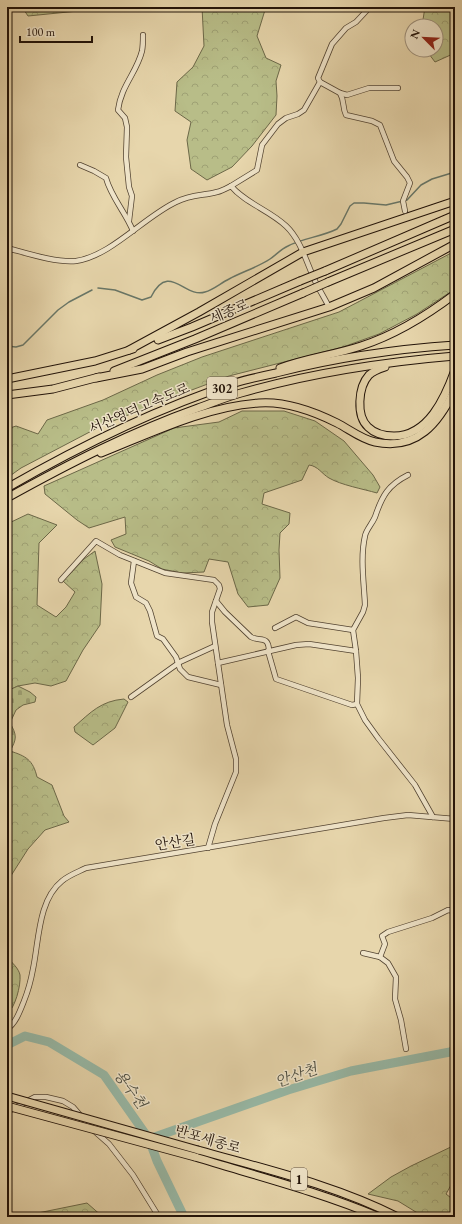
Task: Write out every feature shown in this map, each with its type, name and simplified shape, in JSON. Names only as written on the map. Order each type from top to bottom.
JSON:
[{"type":"highway","points":[[129,350],[199,312],[301,249],[455,201]]},
{"type":"highway","name":"세종로","points":[[7,379],[95,361],[192,327],[455,215]]},
{"type":"highway","name":"세종로","points":[[7,396],[53,389],[96,378],[195,340],[455,229]]},
{"type":"highway","points":[[96,378],[142,369],[187,352],[329,307],[374,288],[455,244]]},
{"type":"highway","points":[[236,383],[300,361],[360,346],[397,332],[425,316],[455,294]]},
{"type":"highway","name":"서산영덕고속도로","points":[[7,488],[44,466],[119,428],[175,405],[236,383],[304,366],[363,355],[414,348],[455,345]]},
{"type":"highway","name":"서산영덕고속도로","points":[[7,498],[50,474],[125,437],[181,414],[240,393],[309,377],[367,366],[455,356]]},
{"type":"highway","points":[[418,359],[377,369],[368,375],[359,400],[362,415],[368,426],[378,434],[403,436],[420,427],[439,406],[447,391],[455,370]]},
{"type":"highway","points":[[50,474],[184,420],[236,405],[254,403],[286,404],[314,412],[374,442],[395,444],[416,438],[435,423],[449,401],[455,388]]},
{"type":"highway","name":"반포세종로","points":[[7,1096],[333,1190],[383,1209],[398,1217]]},
{"type":"highway","name":"반포세종로","points":[[7,1106],[288,1185],[351,1205],[379,1217]]},
{"type":"street","points":[[7,248],[42,257],[66,261],[76,261],[91,257],[105,250],[174,203],[191,196],[218,192],[257,170],[262,145],[278,124],[286,118],[298,114],[304,110],[320,82],[318,78],[332,44],[346,28],[356,22],[370,7]]},
{"type":"street","points":[[129,221],[132,196],[129,187],[126,157],[127,127],[124,118],[118,110],[120,96],[139,59],[142,50],[143,35]]},
{"type":"street","points":[[320,82],[340,93],[347,95],[369,88],[398,88]]},
{"type":"street","points":[[340,93],[344,100],[344,110],[346,115],[372,121],[380,126],[394,161],[410,183],[404,199],[405,211]]},
{"type":"street","points":[[80,165],[106,178],[133,231]]},
{"type":"street","points":[[231,186],[236,192],[276,217],[287,227],[301,249],[316,283],[329,307]]},
{"type":"street","points":[[408,474],[388,488],[382,498],[374,520],[365,535],[363,555],[365,605],[363,612],[353,630],[358,678],[357,704],[365,720],[415,785],[433,817]]},
{"type":"street","points":[[61,580],[96,541],[120,555],[165,573],[214,580],[218,585],[220,589],[212,612],[212,622],[227,725],[236,759],[236,772],[215,824],[208,848]]},
{"type":"street","points":[[134,560],[131,583],[136,597],[146,603],[150,611],[157,636],[163,639],[176,657],[180,669],[188,677],[221,685]]},
{"type":"street","points":[[216,601],[225,612],[251,637],[265,640],[267,642],[276,679],[352,704],[357,704]]},
{"type":"street","points":[[275,628],[296,617],[308,623],[353,630]]},
{"type":"street","points":[[218,663],[268,650],[296,645],[309,644],[356,651]]},
{"type":"street","points":[[131,697],[178,664],[215,646]]},
{"type":"street","name":"안산길","points":[[7,1030],[13,1025],[27,992],[33,970],[43,911],[54,889],[62,880],[74,873],[86,868],[384,818],[408,815],[455,819]]},
{"type":"street","points":[[380,957],[385,944],[382,936],[388,932],[432,918],[448,910],[455,911]]},
{"type":"street","points":[[363,953],[380,957],[388,963],[396,977],[395,999],[401,1020],[406,1049]]},
{"type":"street","points":[[7,1112],[35,1096],[63,1101],[73,1107],[92,1129],[109,1144],[133,1175],[159,1217]]},
{"type":"green space","points":[[22,7],[89,7],[78,11],[28,16]]},
{"type":"green space","points":[[202,7],[268,7],[265,10],[257,36],[266,58],[281,65],[276,81],[276,115],[252,146],[232,167],[207,180],[191,169],[187,140],[191,122],[175,111],[177,82],[193,67],[204,46]]},
{"type":"green space","points":[[425,7],[455,7],[455,53],[444,58],[444,18],[423,18]]},
{"type":"green space","points":[[432,58],[444,58],[435,62]]},
{"type":"green space","points":[[455,251],[455,289],[417,314],[379,334],[343,347],[229,376],[181,394],[103,425],[21,468],[7,478],[7,429],[16,426],[38,434],[47,420],[103,400],[157,375],[202,357],[339,312]]},
{"type":"green space","points":[[242,411],[284,411],[315,421],[344,441],[373,475],[380,487],[377,493],[346,485],[329,478],[317,468],[309,465],[302,480],[264,493],[262,504],[290,513],[289,524],[280,533],[280,578],[268,605],[248,607],[238,594],[228,562],[209,559],[204,572],[182,573],[162,569],[149,561],[115,547],[111,540],[126,534],[125,517],[89,528],[45,494],[44,486],[174,428],[219,422]]},
{"type":"green space","points":[[28,514],[57,525],[39,543],[37,605],[56,617],[66,607],[75,592],[63,581],[84,559],[95,551],[102,584],[100,625],[83,650],[66,681],[51,686],[35,683],[18,686],[7,691],[7,524]]},
{"type":"green space","points":[[18,686],[36,697],[35,702],[23,705],[16,710],[10,723],[15,734],[15,740],[10,751],[7,752],[7,691]]},
{"type":"green space","points":[[124,699],[128,702],[115,728],[93,745],[75,732],[74,727],[97,708],[109,702]]},
{"type":"green space","points":[[10,751],[25,757],[33,766],[37,777],[52,785],[64,816],[69,822],[45,830],[28,849],[7,882],[7,752]]},
{"type":"green space","points":[[7,958],[18,970],[20,980],[15,1002],[7,1014]]},
{"type":"green space","points":[[455,1145],[455,1178],[446,1194],[455,1201],[455,1217],[424,1217],[398,1201],[368,1194],[391,1177]]},
{"type":"green space","points":[[87,1203],[103,1217],[18,1217]]},
{"type":"waterway","points":[[98,288],[115,290],[142,300],[151,297],[158,287],[164,282],[171,281],[191,291],[198,293],[205,292],[265,262],[288,246],[337,229],[350,206],[354,203],[386,205],[407,200],[421,185],[432,179],[455,172]]},
{"type":"waterway","points":[[7,346],[16,347],[23,345],[58,310],[69,302],[92,290]]},
{"type":"waterway","name":"용수천","points":[[7,1045],[25,1036],[49,1042],[104,1075],[149,1139],[157,1161],[184,1217]]},
{"type":"waterway","name":"안산천","points":[[149,1139],[288,1090],[351,1071],[450,1052],[455,1049]]}]
